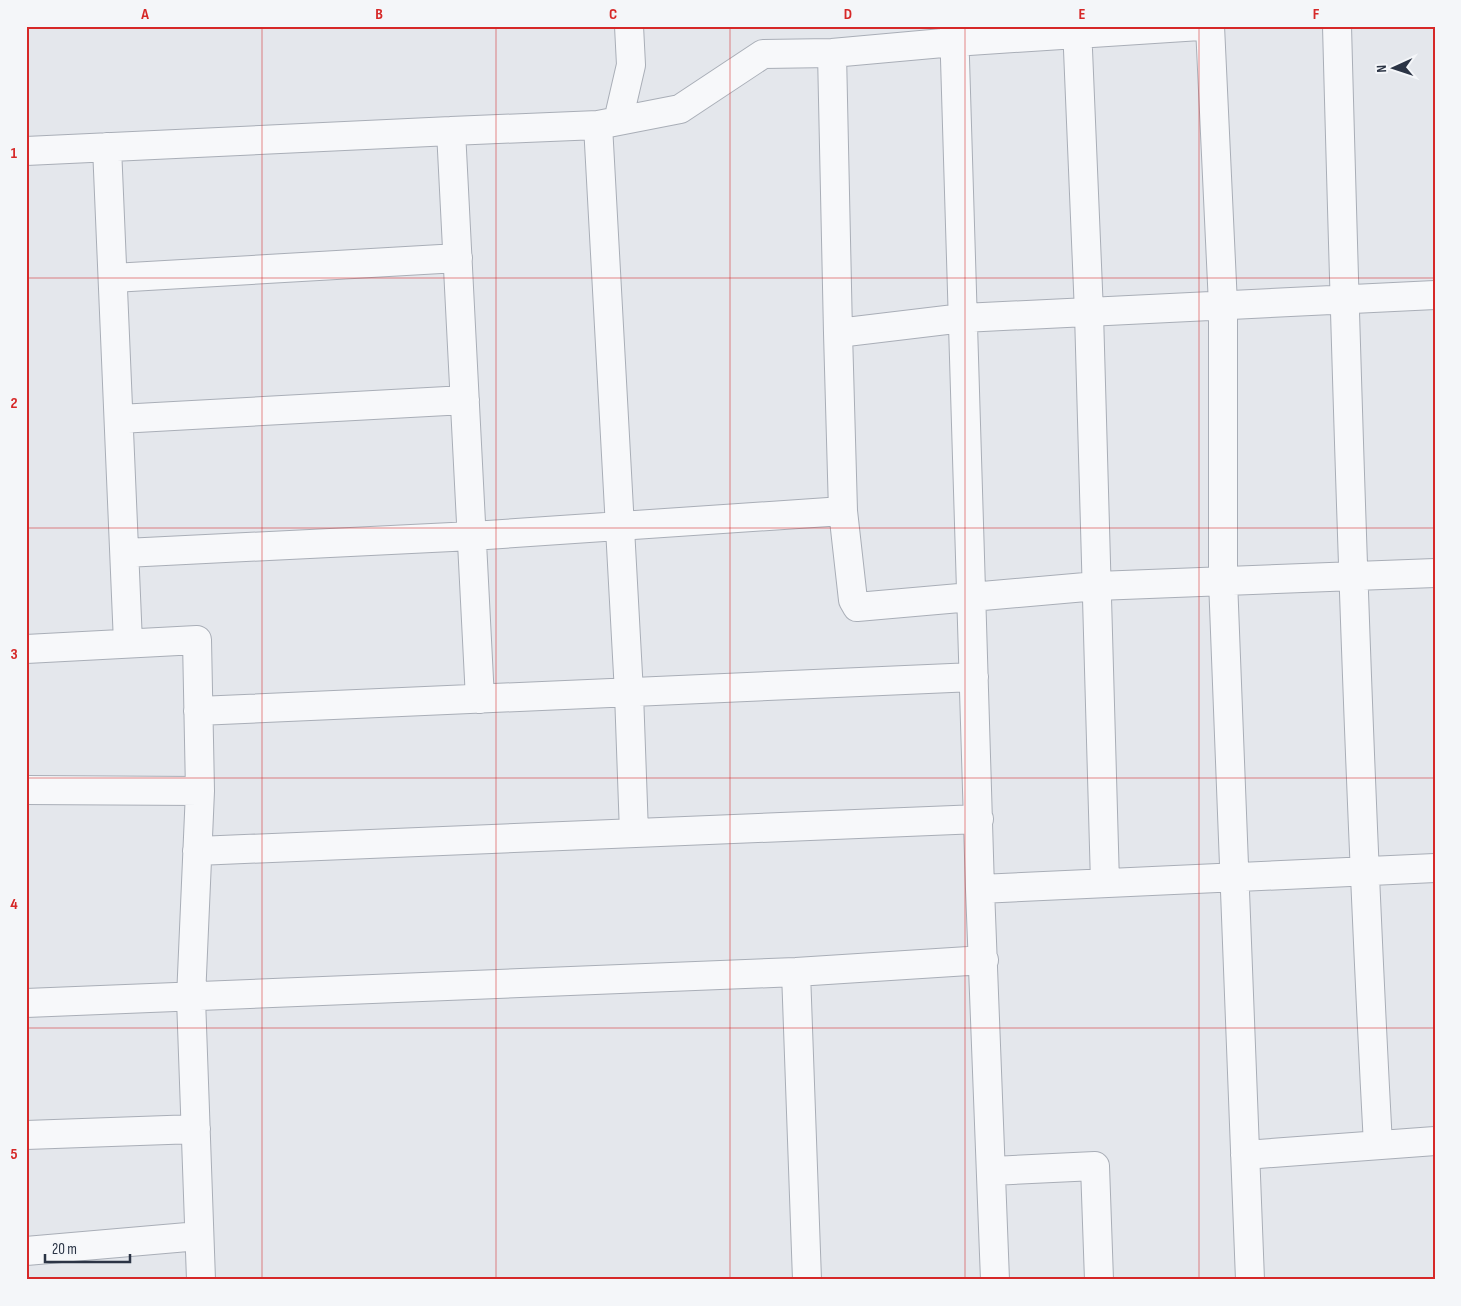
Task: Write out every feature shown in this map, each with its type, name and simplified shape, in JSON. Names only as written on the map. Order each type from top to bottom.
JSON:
[{"type":"street","points":[[629,26],[631,64],[608,123],[619,525],[634,833]]},
{"type":"street","points":[[26,151],[608,123],[680,109],[763,54],[832,53],[954,34],[1200,26]]},
{"type":"street","points":[[1210,26],[1222,305],[1223,580],[1250,1280]]},
{"type":"street","points":[[1337,26],[1352,575],[1363,870],[1378,1145]]},
{"type":"street","points":[[1077,31],[1089,313],[1105,883]]},
{"type":"street","points":[[954,34],[980,888],[995,1280]]},
{"type":"street","points":[[832,53],[842,511],[853,600],[857,607],[1097,586],[1435,573]]},
{"type":"street","points":[[451,130],[480,699]]},
{"type":"street","points":[[107,146],[128,643]]},
{"type":"street","points":[[113,278],[458,258]]},
{"type":"street","points":[[838,332],[963,318],[1435,295]]},
{"type":"street","points":[[119,418],[465,400]]},
{"type":"street","points":[[125,553],[472,536],[842,511]]},
{"type":"street","points":[[26,649],[197,640],[200,791],[191,998],[198,1236],[202,1280]]},
{"type":"street","points":[[198,711],[974,677]]},
{"type":"street","points":[[26,790],[200,791]]},
{"type":"street","points":[[197,851],[978,819]]},
{"type":"street","points":[[980,888],[1435,868]]},
{"type":"street","points":[[26,1003],[191,998],[796,972],[984,960]]},
{"type":"street","points":[[796,972],[807,1280]]},
{"type":"street","points":[[26,1135],[196,1129]]},
{"type":"street","points":[[1245,1155],[1435,1141]]},
{"type":"street","points":[[992,1171],[1095,1166],[1099,1280]]},
{"type":"street","points":[[26,1251],[198,1236]]}]
